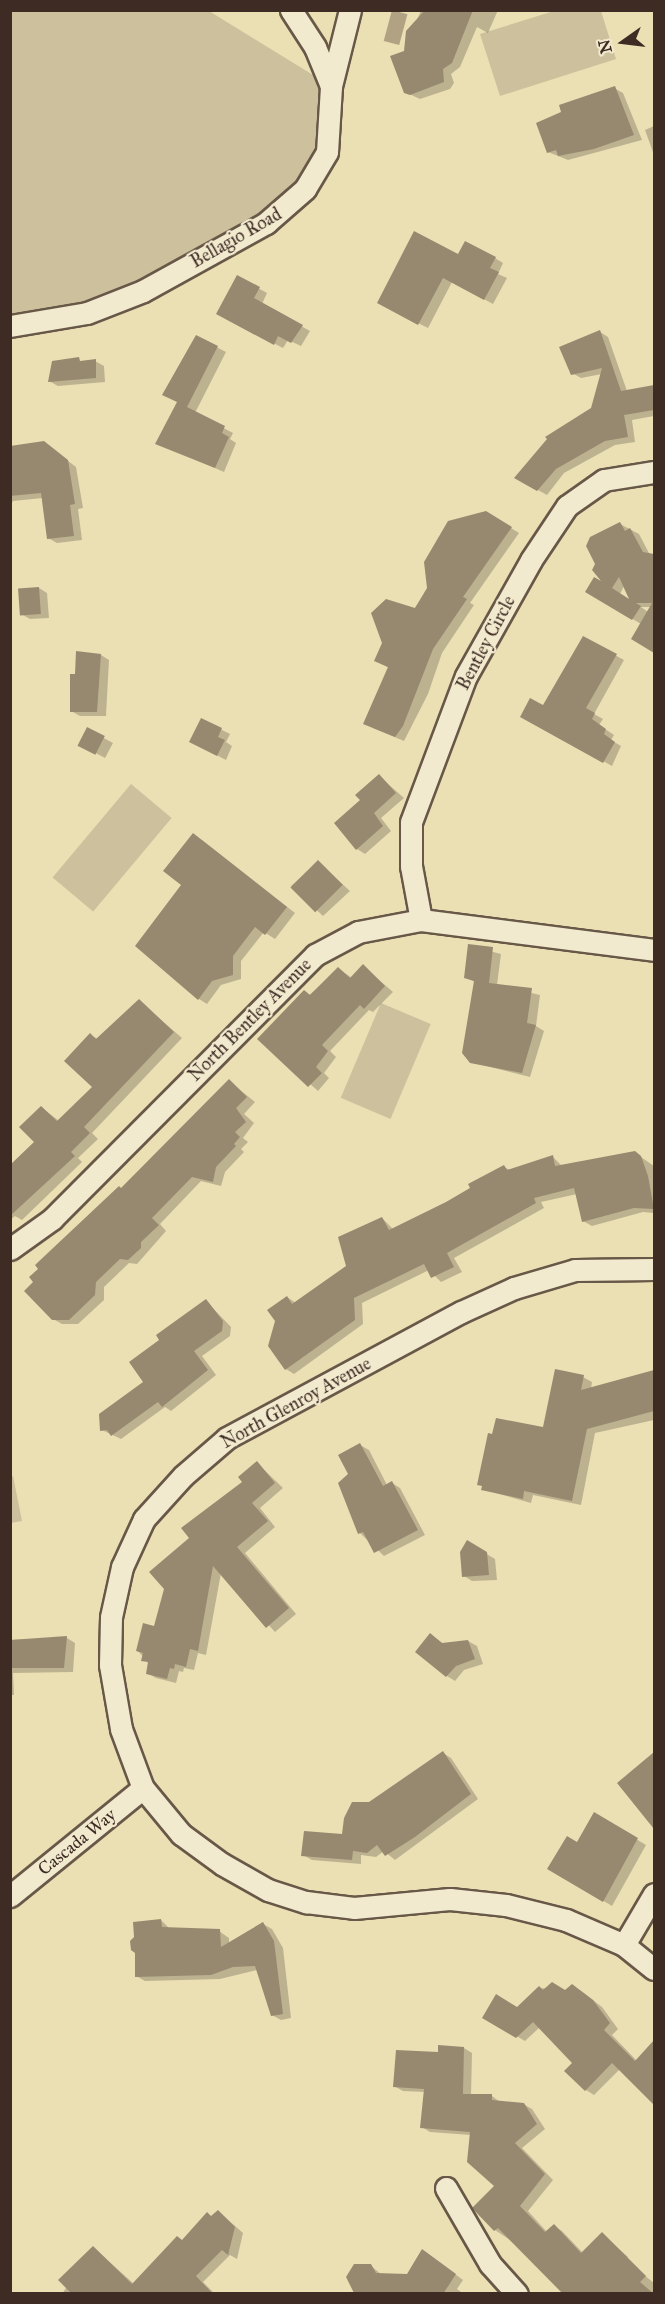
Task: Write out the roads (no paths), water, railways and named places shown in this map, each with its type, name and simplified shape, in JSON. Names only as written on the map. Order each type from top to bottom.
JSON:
[{"type":"street","name":"Bellagio Road","points":[[10,326],[87,313],[143,291],[286,209],[315,177],[327,152],[331,86],[315,47],[291,10]]},
{"type":"street","points":[[331,86],[350,10]]},
{"type":"street","name":"Bentley Circle","points":[[421,920],[411,866],[411,822],[466,676],[531,560],[567,506],[604,480],[654,472]]},
{"type":"street","name":"North Bentley Avenue","points":[[10,1249],[52,1219],[315,955],[358,932],[421,920],[654,950]]},
{"type":"street","name":"North Glenroy Avenue","points":[[654,1269],[575,1270],[514,1288],[227,1438],[183,1476],[144,1519],[122,1567],[111,1617],[110,1665],[121,1729],[143,1788],[181,1834],[222,1864],[267,1890],[306,1902],[354,1908],[450,1899],[507,1905],[567,1920],[624,1945],[654,1968]]},
{"type":"street","name":"Cascada Way","points":[[10,1896],[143,1788]]},
{"type":"street","points":[[624,1945],[654,1894]]},
{"type":"street","points":[[446,2188],[490,2264],[517,2294]]}]
